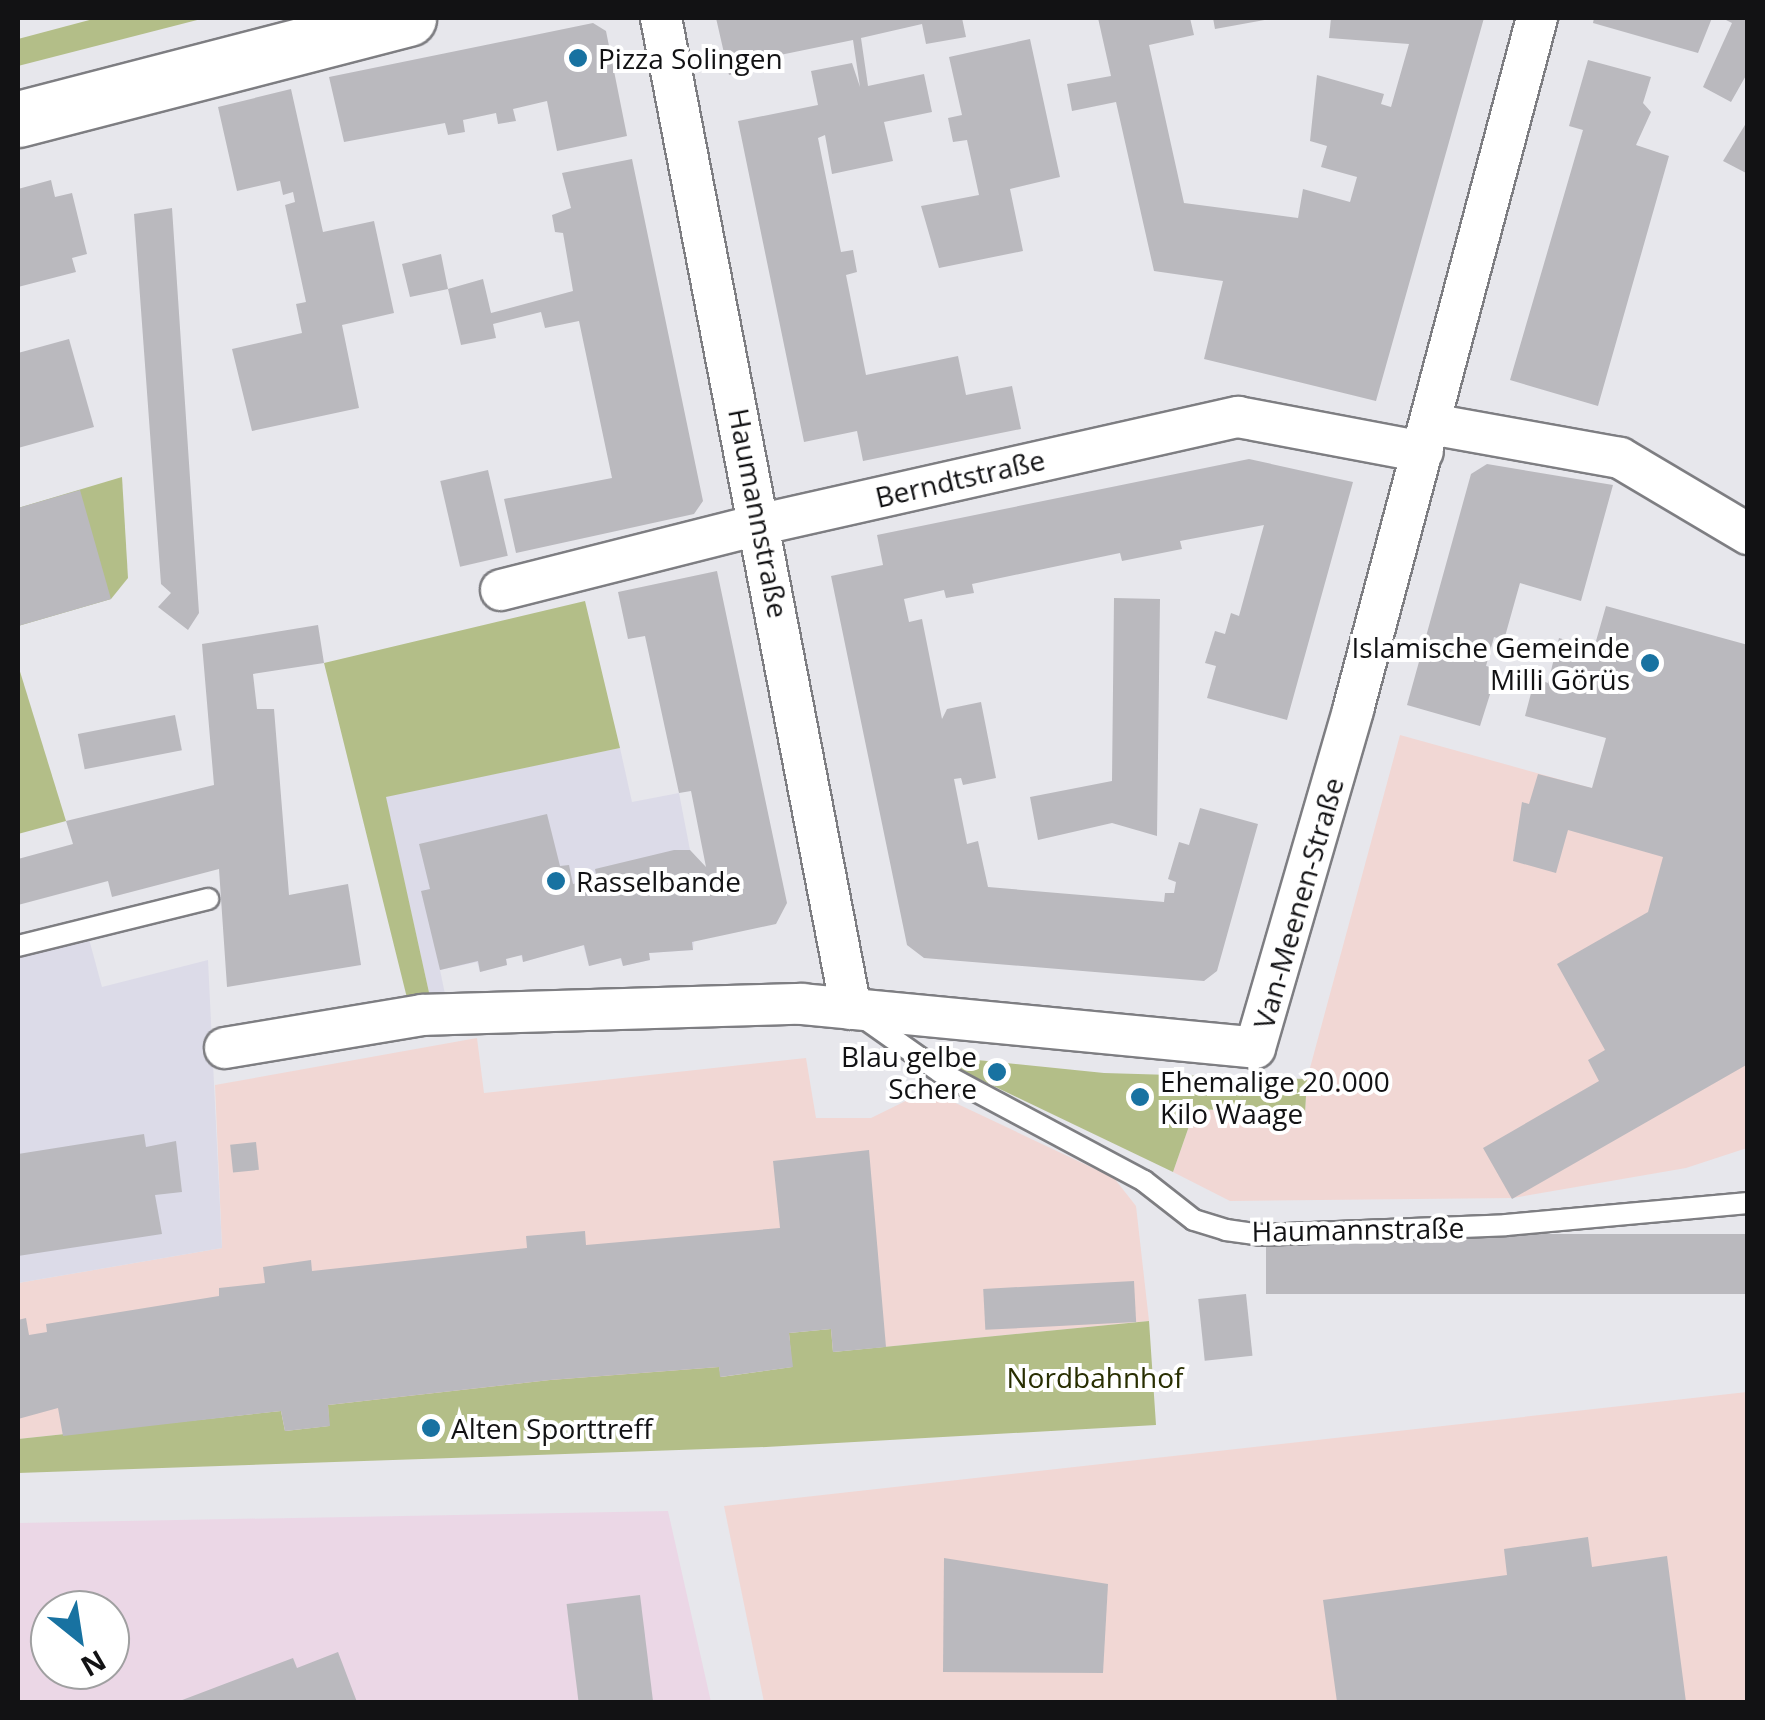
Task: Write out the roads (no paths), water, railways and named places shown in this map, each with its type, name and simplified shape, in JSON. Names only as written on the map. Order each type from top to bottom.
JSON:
[{"type":"street","points":[[18,119],[408,18]]},
{"type":"street","name":"Haumannstraße","points":[[224,1048],[422,1015],[802,1004],[851,1009],[762,524],[661,18]]},
{"type":"street","name":"Van-Meenen-Straße","points":[[851,1009],[1255,1048],[1427,438],[1538,18]]},
{"type":"street","name":"Berndtstraße","points":[[501,590],[762,524],[1238,418],[1427,438]]},
{"type":"street","points":[[1427,438],[1620,458],[1748,534]]},
{"type":"lane","points":[[18,946],[208,900]]},
{"type":"lane","name":"Haumannstraße","points":[[851,1009],[940,1072],[1144,1180],[1194,1220],[1226,1230],[1261,1235],[1506,1225],[1748,1203]]},
{"type":"place","name":"Pizza Solingen","points":[[578,58]]},
{"type":"place","name":"Islamische Gemeinde Milli Görüs","points":[[1650,663]]},
{"type":"place","name":"Rasselbande","points":[[556,881]]},
{"type":"place","name":"Blau gelbe Schere","points":[[997,1072]]},
{"type":"place","name":"Ehemalige 20.000 Kilo Waage","points":[[1140,1097]]},
{"type":"place","name":"Alten Sporttreff","points":[[431,1428]]},
{"type":"park label","name":"Nordbahnhof","points":[[1095,1377]]}]
